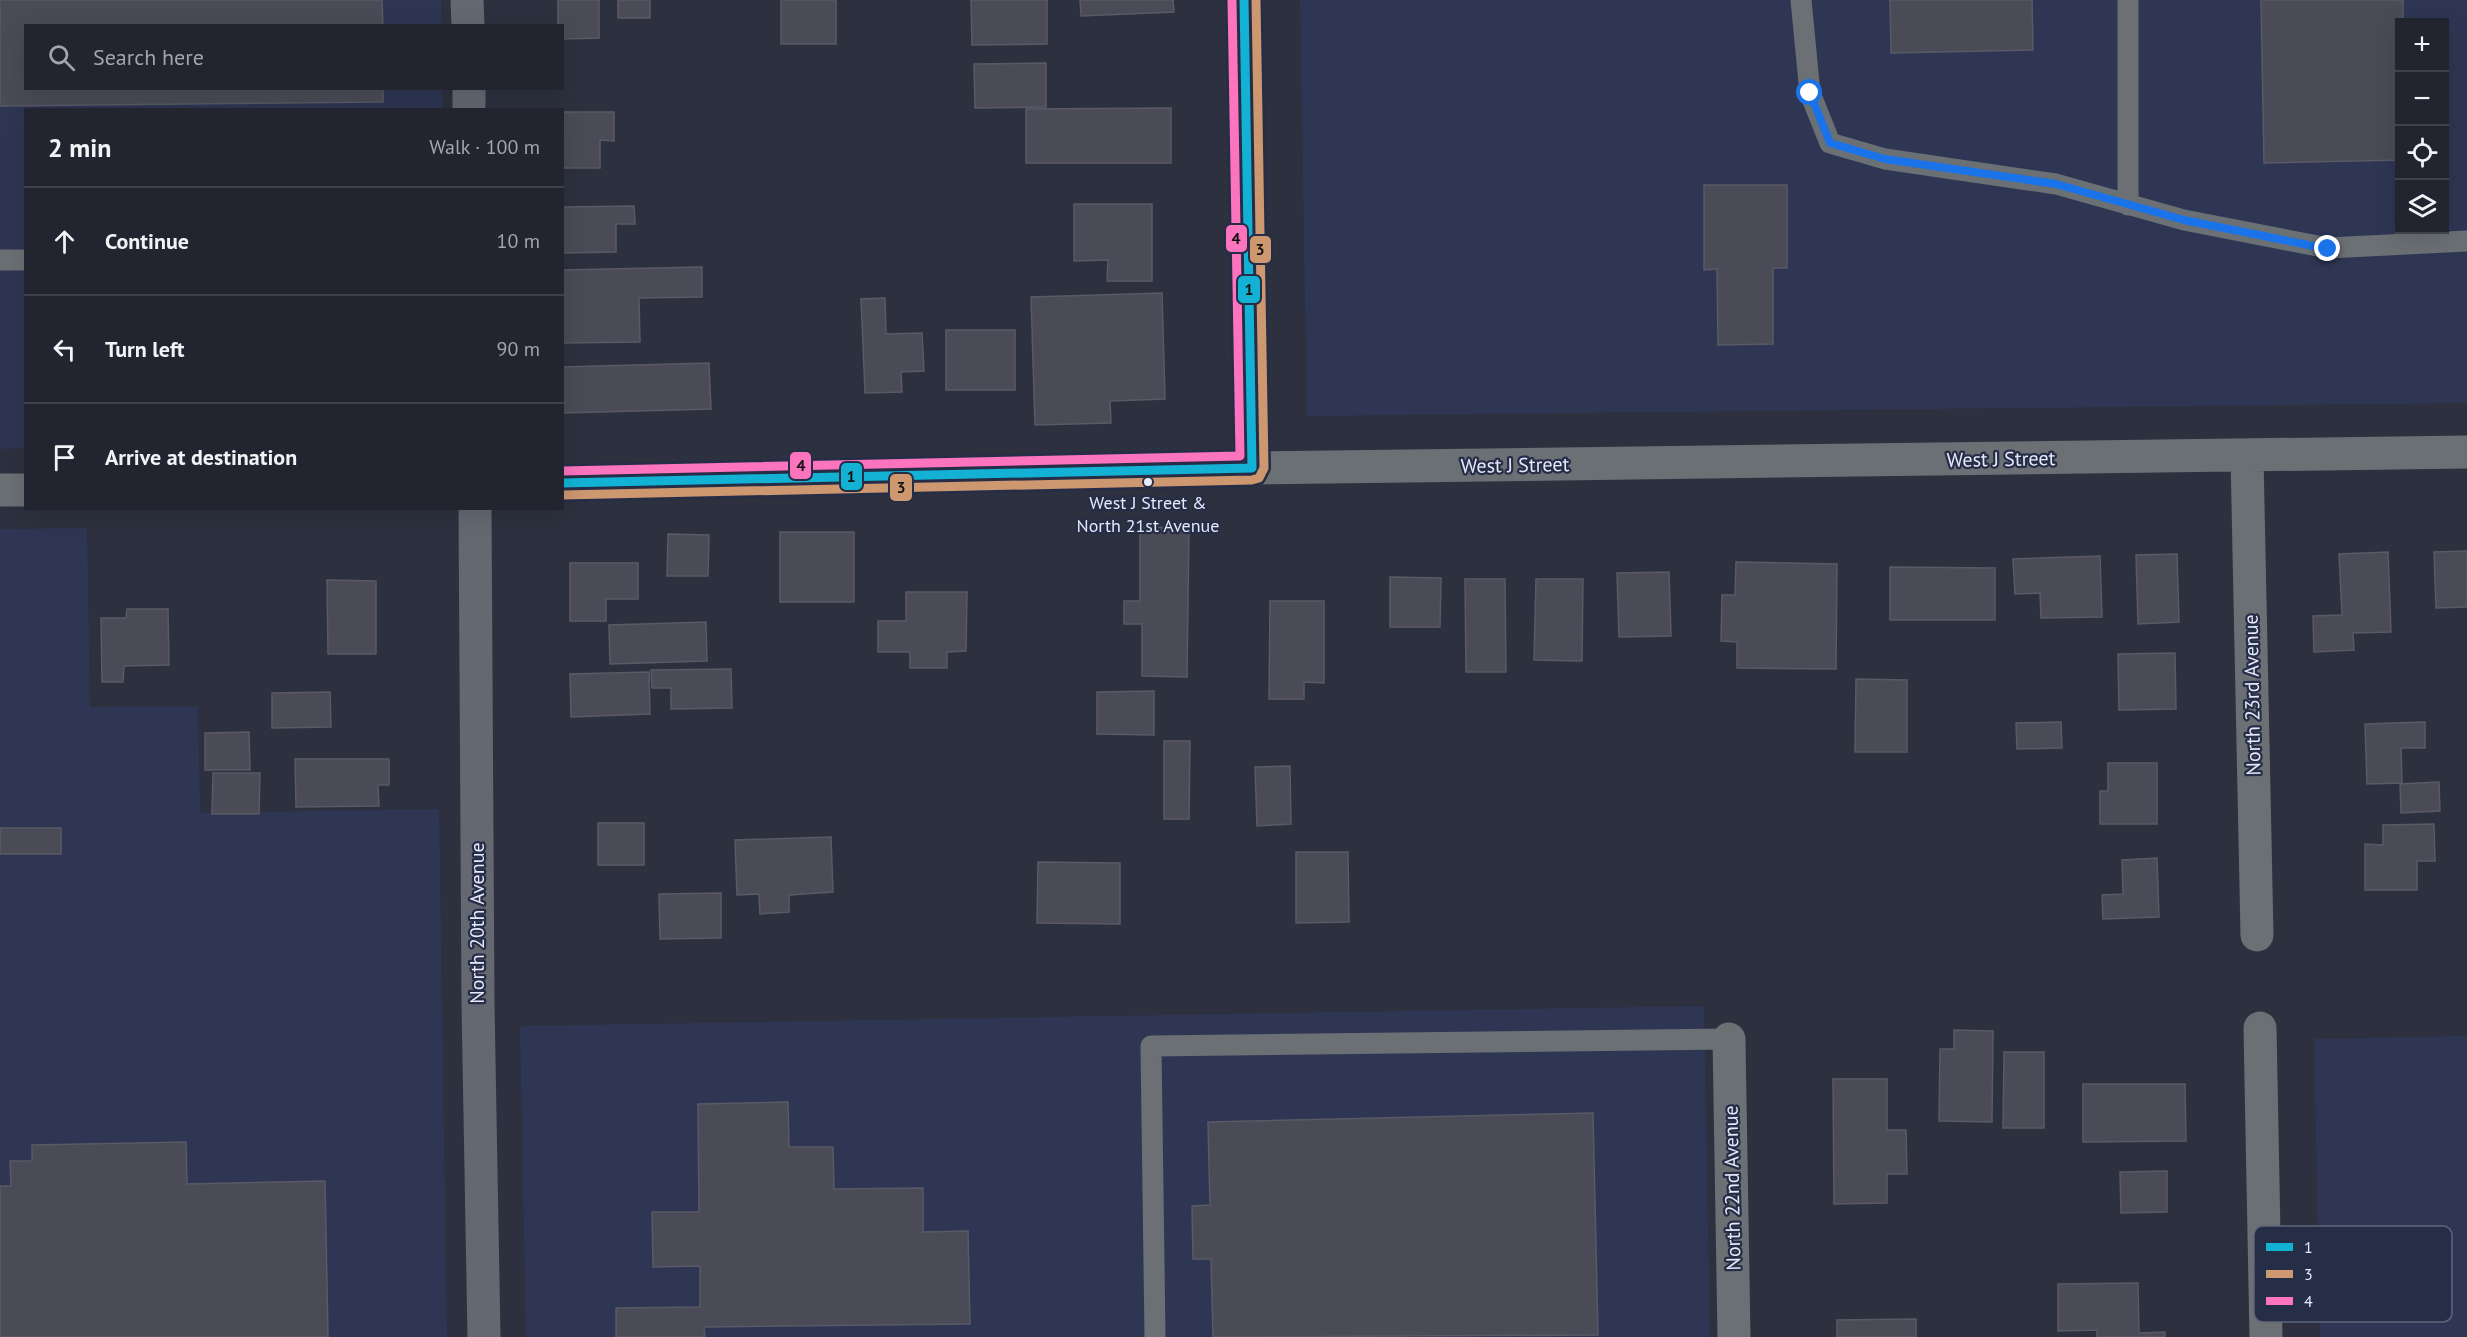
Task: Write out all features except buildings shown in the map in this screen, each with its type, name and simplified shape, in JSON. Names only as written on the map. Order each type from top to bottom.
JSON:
[{"type":"street","points":[[467,0],[468,24]]},
{"type":"street","points":[[1244,0],[1252,468]]},
{"type":"street","points":[[468,90],[469,108]]},
{"type":"street","name":"West J Street","points":[[564,483],[1252,468],[2467,452]]},
{"type":"street","name":"North 23rd Avenue","points":[[2247,456],[2257,935]]},
{"type":"street","points":[[0,490],[24,490]]},
{"type":"street","name":"North 20th Avenue","points":[[475,510],[478,1004],[484,1337]]},
{"type":"street","points":[[2260,1028],[2264,1226]]},
{"type":"street","name":"North 22nd Avenue","points":[[1729,1039],[1734,1337]]},
{"type":"street","points":[[2266,1322],[2266,1337]]},
{"type":"lane","points":[[1801,0],[1810,93],[1830,143],[1885,159],[2056,184],[2184,220],[2328,249],[2467,241]]},
{"type":"lane","points":[[2128,0],[2128,205]]},
{"type":"lane","points":[[0,260],[24,260]]},
{"type":"lane","points":[[1155,1337],[1151,1046],[1729,1039]]},
{"type":"shaded area","points":[[0,0],[441,0],[442,24],[24,24],[24,90],[442,90],[442,108],[24,108],[24,448],[0,449]]},
{"type":"shaded area","points":[[1300,0],[2467,0],[2467,403],[1307,416]]},
{"type":"shaded area","points":[[87,528],[90,707],[198,706],[200,813],[439,809],[447,1337],[0,1337],[0,529]]},
{"type":"shaded area","points":[[1704,1006],[1710,1337],[526,1337],[520,1026]]},
{"type":"shaded area","points":[[2467,1036],[2467,1337],[2320,1337],[2320,1322],[2452,1322],[2452,1226],[2318,1226],[2314,1039]]},
{"type":"transit line","name":"4","points":[[564,471],[1240,456],[1232,0]]},
{"type":"transit line","name":"1","points":[[564,483],[1252,468],[1244,0]]},
{"type":"transit line","name":"3","points":[[564,495],[1252,480],[1259,478],[1264,468],[1256,0]]},
{"type":"place","name":"West J Street & North 21st Avenue","points":[[1148,482]]},
{"type":"route","points":[[1810,93],[1830,143],[1885,159],[2056,184],[2184,220],[2328,249]]}]
